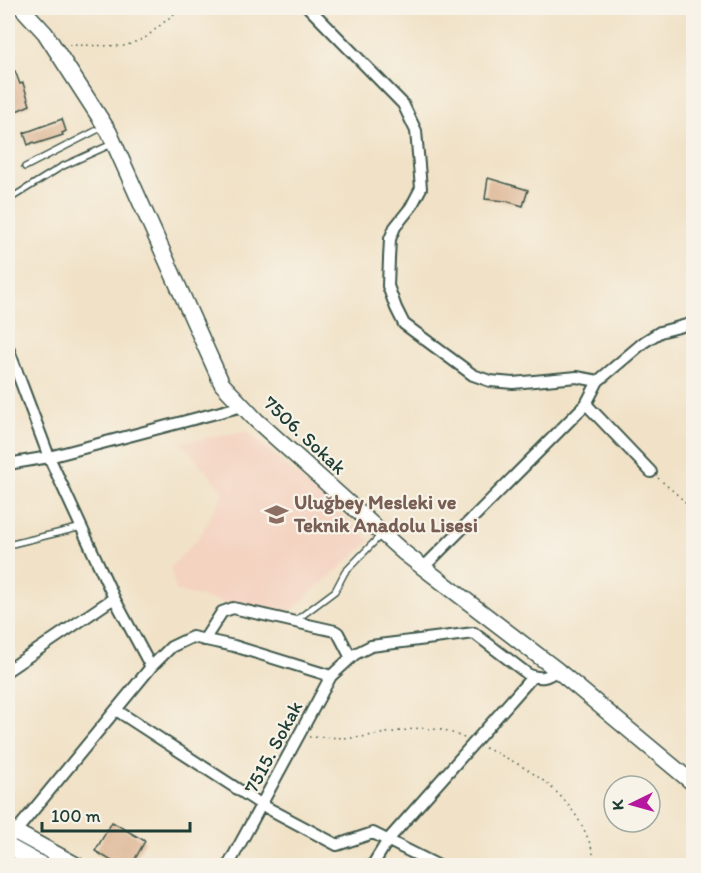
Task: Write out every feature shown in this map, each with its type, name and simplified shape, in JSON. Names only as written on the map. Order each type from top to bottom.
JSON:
[{"type":"street","name":"7506. Sokak","points":[[22,8],[45,33],[105,126],[222,384],[382,534],[557,670],[693,784]]},
{"type":"street","points":[[309,8],[403,104],[416,131],[421,188],[411,207],[395,227],[390,239],[388,285],[404,324],[473,375],[490,381],[513,382],[577,377],[598,381]]},
{"type":"street","points":[[423,568],[586,404],[598,381],[644,342],[660,332],[693,322]]},
{"type":"street","points":[[8,348],[49,457],[114,598],[151,667]]},
{"type":"street","points":[[586,404],[651,472]]},
{"type":"street","points":[[8,464],[49,457],[243,406]]},
{"type":"street","points":[[8,670],[114,598]]},
{"type":"street","points":[[204,640],[218,617],[229,609],[335,631],[339,633],[351,658]]},
{"type":"street","name":"7515. Sokak","points":[[228,866],[332,676],[351,658],[371,646],[474,633],[533,676]]},
{"type":"street","points":[[78,866],[10,833],[171,646],[192,637],[234,646],[332,676]]},
{"type":"street","points":[[372,866],[388,840],[533,676],[549,676],[557,670]]},
{"type":"street","points":[[116,710],[262,805],[337,845],[373,833],[440,866]]},
{"type":"street","points":[[8,846],[44,866]]},
{"type":"lane","points":[[24,167],[105,126]]},
{"type":"lane","points":[[8,200],[61,167],[114,143]]},
{"type":"lane","points":[[8,545],[82,527]]},
{"type":"lane","points":[[294,622],[335,591],[345,572],[382,534]]},
{"type":"path","points":[[53,45],[125,46],[145,38],[181,8]]},
{"type":"path","points":[[651,472],[681,497],[693,513]]},
{"type":"shaded area","name":"Uluğbey Mesleki ve Teknik Anadolu Lisesi","points":[[247,431],[371,541],[283,617],[176,591],[170,567],[199,537],[224,492],[181,442]]},
{"type":"building","points":[[15,71],[20,84],[23,83],[30,105],[12,113],[8,102],[8,74]]},
{"type":"building","points":[[62,119],[66,131],[62,133],[63,135],[28,145],[24,133]]},
{"type":"building","points":[[488,178],[528,190],[523,206],[506,201],[485,199]]},
{"type":"building","points":[[112,822],[145,841],[131,866],[120,866],[95,851]]},
{"type":"place","name":"Uluğbey Mesleki ve Teknik Anadolu Lisesi","points":[[276,514]]}]
